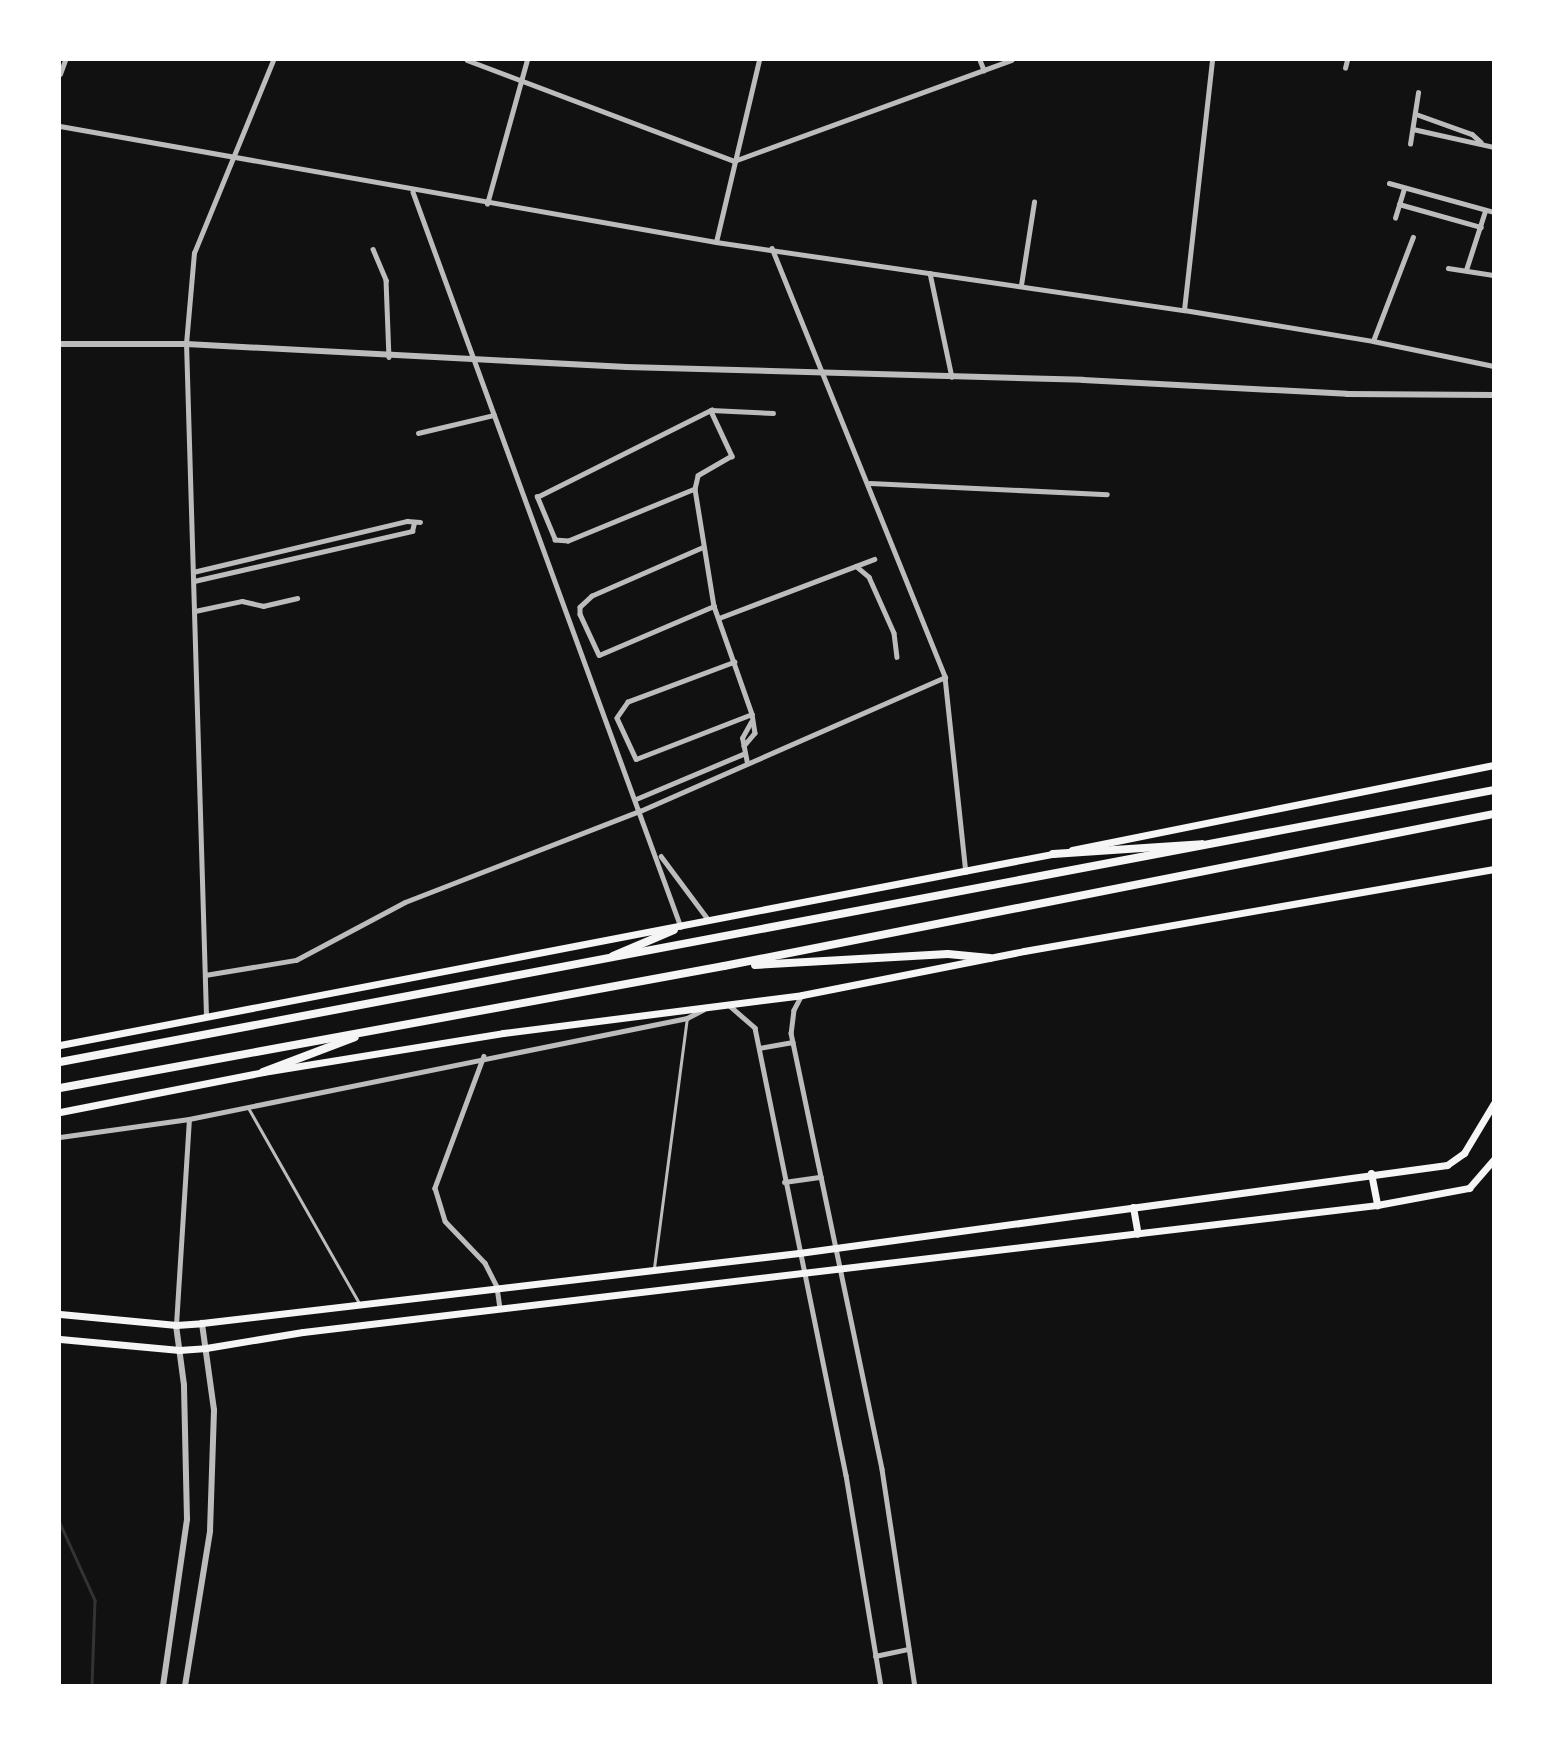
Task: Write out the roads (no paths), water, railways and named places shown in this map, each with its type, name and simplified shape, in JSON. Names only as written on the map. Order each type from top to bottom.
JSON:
[{"type":"highway","points":[[60,1062],[598,963],[1493,790]]},
{"type":"highway","points":[[60,1088],[724,967],[1493,814]]},
{"type":"highway","points":[[1053,854],[1237,841]]},
{"type":"highway","points":[[598,963],[678,929]]},
{"type":"highway","points":[[724,967],[948,954],[990,958]]},
{"type":"highway","points":[[263,1072],[375,1030]]},
{"type":"main road","points":[[60,1045],[966,873],[1493,765]]},
{"type":"main road","points":[[60,1112],[263,1072],[584,1020],[802,995],[990,958],[1493,869]]},
{"type":"main road","points":[[60,1314],[176,1325],[202,1323],[799,1253],[1371,1173],[1447,1165],[1464,1153],[1493,1102]]},
{"type":"main road","points":[[60,1339],[178,1350],[206,1348],[804,1271],[1377,1205],[1469,1188],[1493,1159]]},
{"type":"main road","points":[[1371,1173],[1377,1205]]},
{"type":"main road","points":[[1133,1207],[1138,1234]]},
{"type":"street","points":[[60,74],[65,60]]},
{"type":"street","points":[[206,1016],[186,344],[194,253],[230,158],[273,60]]},
{"type":"street","points":[[467,60],[734,162],[1011,60]]},
{"type":"street","points":[[487,204],[527,60]]},
{"type":"street","points":[[716,242],[759,60]]},
{"type":"street","points":[[980,60],[984,70]]},
{"type":"street","points":[[1184,310],[1212,60]]},
{"type":"street","points":[[1345,68],[1347,60]]},
{"type":"street","points":[[1410,144],[1418,93]]},
{"type":"street","points":[[1416,114],[1472,134],[1482,143]]},
{"type":"street","points":[[60,127],[487,204],[716,242],[772,248],[1184,310],[1373,341],[1493,366]]},
{"type":"street","points":[[1413,129],[1493,147]]},
{"type":"street","points":[[1389,183],[1493,212]]},
{"type":"street","points":[[1395,218],[1404,188]]},
{"type":"street","points":[[412,191],[471,360],[656,849],[678,929]]},
{"type":"street","points":[[1021,285],[1034,202]]},
{"type":"street","points":[[1399,204],[1481,227]]},
{"type":"street","points":[[1466,270],[1485,211]]},
{"type":"street","points":[[1373,341],[1413,237]]},
{"type":"street","points":[[772,248],[870,483],[944,677],[966,873]]},
{"type":"street","points":[[373,249],[386,280],[389,357]]},
{"type":"street","points":[[1448,268],[1493,275]]},
{"type":"street","points":[[930,272],[952,378]]},
{"type":"street","points":[[60,344],[186,344],[389,357],[1347,394],[1493,395]]},
{"type":"street","points":[[695,489],[558,542],[537,497],[711,410],[773,413]]},
{"type":"street","points":[[711,410],[732,456],[698,476],[695,489],[702,548],[714,606],[752,714],[751,722],[755,733],[744,746]]},
{"type":"street","points":[[418,433],[494,415]]},
{"type":"street","points":[[870,483],[1107,494]]},
{"type":"street","points":[[193,572],[379,528],[417,523],[412,531],[194,581]]},
{"type":"street","points":[[379,528],[381,538]]},
{"type":"street","points":[[338,538],[342,548]]},
{"type":"street","points":[[326,541],[329,551]]},
{"type":"street","points":[[702,548],[587,599],[580,614],[599,655],[714,606]]},
{"type":"street","points":[[281,551],[283,561]]},
{"type":"street","points":[[719,618],[874,559]]},
{"type":"street","points":[[220,566],[222,576]]},
{"type":"street","points":[[855,566],[869,577],[894,633],[897,657]]},
{"type":"street","points":[[195,611],[242,601],[263,606],[297,598]]},
{"type":"street","points":[[735,662],[628,702],[617,712],[636,759],[752,714]]},
{"type":"street","points":[[205,975],[296,960],[405,902],[640,811],[944,677]]},
{"type":"street","points":[[747,763],[743,754],[744,731],[751,722]]},
{"type":"street","points":[[636,799],[743,754]]},
{"type":"street","points":[[656,849],[710,923]]},
{"type":"street","points":[[802,995],[794,1010],[793,1042],[838,1247],[882,1469],[915,1685]]},
{"type":"street","points":[[729,1005],[751,1021],[759,1048],[784,1182],[846,1475],[881,1685]]},
{"type":"street","points":[[60,1137],[189,1119],[485,1055],[687,1018],[709,1007]]},
{"type":"street","points":[[759,1048],[793,1042]]},
{"type":"street","points":[[485,1055],[435,1188],[445,1221],[485,1263],[497,1287],[500,1309]]},
{"type":"street","points":[[163,1685],[187,1519],[184,1385],[176,1325],[189,1119]]},
{"type":"street","points":[[784,1182],[821,1177]]},
{"type":"street","points":[[185,1685],[210,1531],[214,1410],[202,1323]]},
{"type":"street","points":[[875,1656],[908,1648]]},
{"type":"lane","points":[[653,1270],[687,1018]]},
{"type":"lane","points":[[248,1107],[360,1303]]},
{"type":"waterway","points":[[60,1523],[95,1600],[92,1686]]}]
